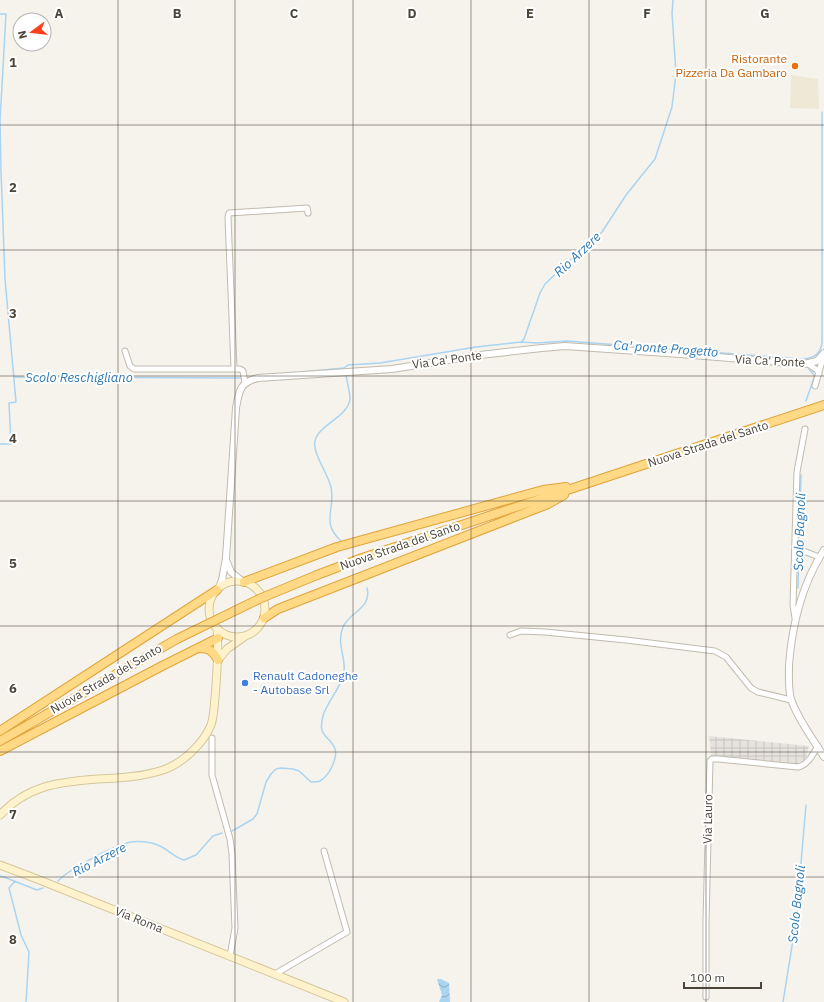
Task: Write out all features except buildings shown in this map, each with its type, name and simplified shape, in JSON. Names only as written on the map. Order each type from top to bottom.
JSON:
[{"type":"highway","name":"Nuova Strada del Santo","points":[[0,741],[177,639],[246,605],[317,575],[824,405]]},
{"type":"highway","points":[[243,582],[337,547],[544,490],[586,484]]},
{"type":"highway","points":[[264,618],[278,609],[314,594],[548,504],[586,484]]},
{"type":"highway","points":[[0,731],[218,589]]},
{"type":"highway","points":[[0,751],[218,638]]},
{"type":"highway","points":[[198,648],[207,648],[211,650],[218,660]]},
{"type":"main road","points":[[218,660],[227,649],[259,627],[264,618],[265,612],[263,598],[256,588],[243,582],[230,582],[218,589],[210,602],[209,609],[213,622],[217,628],[234,637],[246,635]]},
{"type":"main road","points":[[0,815],[22,796],[43,787],[60,783],[145,775],[165,769],[178,762],[188,754],[199,744],[211,724],[214,712],[218,660],[217,628]]},
{"type":"main road","points":[[218,638],[228,635]]},
{"type":"main road","name":"Via Roma","points":[[2,865],[344,1002]]},
{"type":"street","points":[[234,368],[229,213],[294,208],[307,208],[308,213]]},
{"type":"street","name":"Via Ca' Ponte","points":[[245,383],[258,378],[392,368],[551,347],[582,347],[808,364],[817,360],[824,353]]},
{"type":"street","points":[[125,351],[130,366],[134,369],[234,368],[243,371],[245,383],[239,393],[236,408],[226,558],[222,580],[218,589]]},
{"type":"street","points":[[815,386],[824,353]]},
{"type":"street","points":[[808,364],[817,370],[819,374]]},
{"type":"street","points":[[795,618],[793,605],[796,548],[797,472],[805,429]]},
{"type":"street","points":[[796,548],[819,557]]},
{"type":"street","points":[[824,550],[812,570],[795,618],[790,650],[789,677],[791,700],[824,757]]},
{"type":"street","points":[[226,558],[231,572],[243,582]]},
{"type":"street","points":[[510,635],[521,631],[545,632],[626,640],[715,652],[726,657],[751,688],[758,692],[791,700]]},
{"type":"street","points":[[212,738],[212,775],[230,839],[232,854],[235,928],[230,956]]},
{"type":"street","name":"Via Lauro","points":[[706,997],[706,921],[710,761],[712,759],[718,759],[798,767],[803,766],[807,762],[818,746]]},
{"type":"street","points":[[274,974],[347,932],[324,851]]},
{"type":"shaded area","points":[[791,75],[818,79],[819,109],[790,108]]},
{"type":"shaded area","points":[[709,736],[809,746],[805,762],[800,765],[711,756]]},
{"type":"water","points":[[437,979],[441,979],[449,983],[450,1002],[439,1002],[442,995]]},
{"type":"waterway","name":"Rio Arzere","points":[[302,372],[344,368],[348,365],[380,363],[476,347],[521,342],[524,339],[540,293],[545,284],[587,244],[602,232],[626,195],[655,159],[672,107],[676,74],[672,13],[673,0]]},
{"type":"waterway","name":"Scolo Reschigliano","points":[[0,14],[6,14],[0,121],[1,171],[5,279],[16,402],[9,403],[11,444],[0,444]]},
{"type":"waterway","name":"Ca' ponte Progetto","points":[[521,342],[537,343],[567,341],[801,359],[816,355],[820,350],[822,342],[822,112]]},
{"type":"waterway","name":"Scolo Bagnoli","points":[[806,401],[814,378],[814,375],[809,369]]},
{"type":"waterway","name":"Rio Arzere","points":[[341,541],[331,528],[331,487],[318,457],[315,441],[321,430],[339,416],[348,405],[350,396],[346,375]]},
{"type":"waterway","name":"Scolo Reschigliano","points":[[15,377],[243,378]]},
{"type":"waterway","name":"Scolo Bagnoli","points":[[798,588],[801,475]]},
{"type":"waterway","name":"Rio Arzere","points":[[232,831],[253,819],[257,814],[266,782],[276,769],[293,769],[299,771],[311,782],[320,781],[327,775],[334,762],[336,753],[333,744],[323,732],[323,716],[340,684],[344,672],[344,661],[340,639],[343,627],[350,617],[360,609],[366,601],[368,595],[367,588]]},
{"type":"waterway","name":"Scolo Bagnoli","points":[[783,1002],[796,921],[806,805]]},
{"type":"waterway","name":"Rio Arzere","points":[[58,881],[82,864],[104,852],[124,844],[131,842],[157,844],[184,860],[196,855],[213,836],[222,833]]},
{"type":"waterway","name":"Rio Arzere","points":[[0,876],[37,890],[43,888]]},
{"type":"waterway","points":[[15,881],[9,888],[21,935],[29,952],[26,1002]]},
{"type":"place","name":"Ristorante Pizzeria Da Gambaro","points":[[795,66]]},
{"type":"place","name":"Renault Cadoneghe - Autobase Srl","points":[[245,683]]}]
